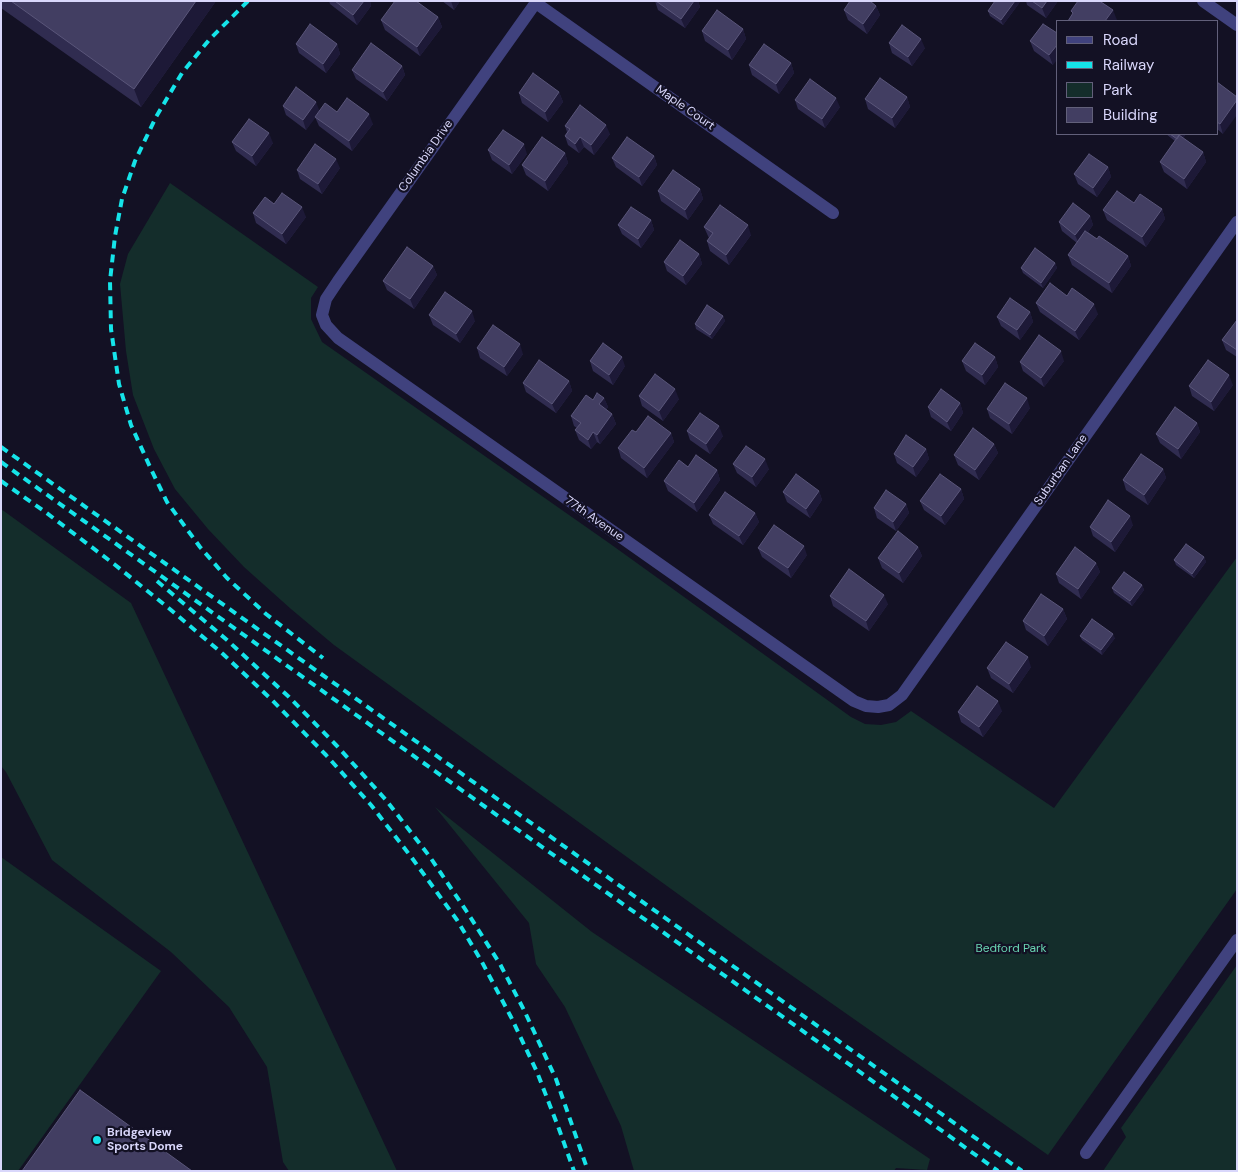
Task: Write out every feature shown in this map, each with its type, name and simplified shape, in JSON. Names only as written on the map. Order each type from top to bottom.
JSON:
[{"type":"street","points":[[1202,1],[1237,26]]},
{"type":"street","name":"Maple Court","points":[[536,2],[833,213]]},
{"type":"street","name":"Columbia Drive","points":[[322,315],[326,299],[338,281],[536,2]]},
{"type":"street","name":"Suburban Lane","points":[[878,707],[889,705],[902,695],[1237,222]]},
{"type":"street","name":"77th Avenue","points":[[322,315],[326,326],[346,344],[854,702],[878,707]]},
{"type":"street","points":[[1086,1153],[1237,940]]},
{"type":"green space","name":"Bedford Park","points":[[170,183],[318,287],[311,298],[311,319],[322,342],[609,543],[851,717],[865,724],[881,725],[896,722],[911,711],[1054,808],[1237,557],[1237,889],[1048,1155],[754,949],[334,645],[244,567],[208,529],[175,489],[154,449],[133,395],[126,351],[120,284],[128,254]]},
{"type":"green space","points":[[1,509],[131,603],[397,1171],[289,1171],[283,1162],[267,1067],[229,1007],[171,952],[52,860],[6,772],[1,766]]},
{"type":"green space","points":[[435,807],[592,932],[930,1159],[927,1170],[896,1168],[894,1171],[634,1171],[621,1126],[565,1007],[536,964],[529,923]]},
{"type":"green space","points":[[1,857],[161,971],[18,1171],[1,1171]]},
{"type":"green space","points":[[1237,965],[1237,1171],[1103,1171],[1126,1137],[1121,1128]]},
{"type":"building","points":[[11,1],[196,1],[134,89]]},
{"type":"building","points":[[335,1],[364,1],[353,15]]},
{"type":"building","points":[[395,1],[416,1],[438,17],[417,47],[381,20]]},
{"type":"building","points":[[656,1],[694,1],[681,19]]},
{"type":"building","points":[[850,1],[870,1],[876,6],[863,24],[844,10]]},
{"type":"building","points":[[995,1],[1015,1],[1001,20],[988,11]]},
{"type":"building","points":[[1032,1],[1047,1],[1042,8]]},
{"type":"building","points":[[1078,1],[1102,1],[1113,10],[1106,20],[1069,20],[1073,13],[1071,11]]},
{"type":"building","points":[[717,10],[743,29],[728,50],[702,31]]},
{"type":"building","points":[[310,24],[337,44],[323,64],[296,44]]},
{"type":"building","points":[[1043,24],[1056,32],[1056,46],[1049,55],[1030,41]]},
{"type":"building","points":[[902,25],[921,39],[908,57],[889,43]]},
{"type":"building","points":[[371,43],[402,66],[383,92],[352,70]]},
{"type":"building","points":[[764,44],[791,63],[776,84],[749,65]]},
{"type":"building","points":[[533,73],[559,92],[545,112],[519,93]]},
{"type":"building","points":[[880,78],[907,97],[892,118],[865,99]]},
{"type":"building","points":[[810,79],[836,98],[822,119],[795,100]]},
{"type":"building","points":[[1218,83],[1237,97],[1237,100],[1220,124],[1218,123]]},
{"type":"building","points":[[296,87],[316,102],[303,120],[283,106]]},
{"type":"building","points":[[347,98],[369,114],[349,141],[315,117],[325,103],[337,112]]},
{"type":"building","points":[[580,105],[606,125],[591,145],[580,137],[575,144],[565,136],[570,129],[565,126]]},
{"type":"building","points":[[249,119],[269,133],[252,156],[232,142]]},
{"type":"building","points":[[503,130],[524,144],[509,165],[488,150]]},
{"type":"building","points":[[1171,135],[1179,135],[1177,139]]},
{"type":"building","points":[[1179,135],[1203,152],[1184,179],[1160,162]]},
{"type":"building","points":[[542,137],[565,153],[545,181],[522,165]]},
{"type":"building","points":[[627,137],[654,156],[639,177],[612,158]]},
{"type":"building","points":[[315,144],[336,159],[318,184],[297,170]]},
{"type":"building","points":[[1089,154],[1108,167],[1093,188],[1074,174]]},
{"type":"building","points":[[673,170],[700,189],[685,210],[658,191]]},
{"type":"building","points":[[1117,191],[1134,203],[1140,194],[1162,209],[1142,237],[1103,210]]},
{"type":"building","points":[[282,193],[302,207],[282,234],[253,213],[265,197],[274,204]]},
{"type":"building","points":[[1073,203],[1090,216],[1075,235],[1059,222]]},
{"type":"building","points":[[720,205],[748,225],[726,255],[707,241],[713,233],[704,227]]},
{"type":"building","points":[[631,207],[651,220],[638,239],[618,225]]},
{"type":"building","points":[[1085,231],[1097,239],[1099,236],[1128,256],[1109,283],[1068,255]]},
{"type":"building","points":[[680,240],[699,254],[683,276],[664,262]]},
{"type":"building","points":[[407,247],[433,266],[410,299],[383,281]]},
{"type":"building","points":[[1035,248],[1055,263],[1041,283],[1021,268]]},
{"type":"building","points":[[1050,283],[1067,296],[1072,288],[1094,304],[1075,331],[1036,303]]},
{"type":"building","points":[[445,292],[472,311],[456,334],[429,315]]},
{"type":"building","points":[[1010,298],[1030,312],[1017,330],[997,317]]},
{"type":"building","points":[[707,305],[723,316],[710,335],[695,324]]},
{"type":"building","points":[[1237,320],[1237,350],[1222,340]]},
{"type":"building","points":[[493,325],[520,344],[504,367],[477,348]]},
{"type":"building","points":[[1039,335],[1061,351],[1041,378],[1020,362]]},
{"type":"building","points":[[603,343],[622,357],[609,375],[590,361]]},
{"type":"building","points":[[975,343],[995,357],[982,375],[962,361]]},
{"type":"building","points":[[539,360],[569,381],[552,404],[523,383]]},
{"type":"building","points":[[1208,360],[1229,375],[1211,402],[1189,386]]},
{"type":"building","points":[[655,374],[675,389],[659,411],[639,396]]},
{"type":"building","points":[[1005,383],[1027,398],[1009,424],[987,409]]},
{"type":"building","points":[[941,389],[960,403],[947,422],[928,407]]},
{"type":"building","points":[[597,393],[604,398],[599,404],[612,414],[597,435],[593,432],[588,440],[575,430],[581,423],[571,416],[586,395],[593,400]]},
{"type":"building","points":[[1175,407],[1197,423],[1178,449],[1156,434]]},
{"type":"building","points":[[700,413],[719,426],[706,444],[687,431]]},
{"type":"building","points":[[648,416],[671,433],[644,468],[618,448],[632,430],[636,432]]},
{"type":"building","points":[[973,428],[994,444],[975,470],[954,455]]},
{"type":"building","points":[[906,435],[926,449],[913,467],[894,454]]},
{"type":"building","points":[[746,446],[765,459],[752,477],[733,464]]},
{"type":"building","points":[[1141,454],[1163,469],[1144,495],[1123,480]]},
{"type":"building","points":[[696,455],[717,470],[694,503],[664,481],[679,460],[688,467]]},
{"type":"building","points":[[796,474],[819,491],[806,509],[783,492]]},
{"type":"building","points":[[940,474],[961,489],[941,516],[920,501]]},
{"type":"building","points":[[886,490],[906,504],[893,522],[874,508]]},
{"type":"building","points":[[725,492],[755,513],[739,536],[709,515]]},
{"type":"building","points":[[1108,500],[1130,516],[1111,542],[1090,527]]},
{"type":"building","points":[[774,525],[804,546],[788,568],[758,548]]},
{"type":"building","points":[[898,531],[918,547],[899,573],[878,558]]},
{"type":"building","points":[[1186,544],[1204,557],[1192,574],[1174,560]]},
{"type":"building","points":[[1075,547],[1096,563],[1078,589],[1056,574]]},
{"type":"building","points":[[849,569],[884,595],[866,621],[830,596]]},
{"type":"building","points":[[1124,572],[1142,585],[1130,601],[1112,588]]},
{"type":"building","points":[[1041,594],[1063,609],[1044,636],[1023,621]]},
{"type":"building","points":[[1092,619],[1113,634],[1101,650],[1080,636]]},
{"type":"building","points":[[1006,642],[1028,657],[1009,684],[987,668]]},
{"type":"building","points":[[977,686],[998,701],[979,727],[958,712]]},
{"type":"building","points":[[80,1090],[192,1171],[22,1171]]},
{"type":"railway","points":[[248,1],[209,40],[182,73],[156,117],[135,161],[122,199],[115,236],[110,281],[111,329],[119,384],[131,425],[167,502],[200,547],[227,578],[266,614],[323,658]]},
{"type":"railway","points":[[1,447],[1022,1171]]},
{"type":"railway","points":[[1,462],[998,1171]]},
{"type":"railway","points":[[1,481],[114,564],[223,654],[326,755],[371,805],[457,920],[482,962],[537,1072],[574,1171]]},
{"type":"railway","points":[[157,581],[227,640],[289,697],[386,800],[430,857],[500,964],[524,1010],[556,1079],[588,1171]]},
{"type":"place","name":"Bridgeview Sports Dome","points":[[97,1140]]}]
